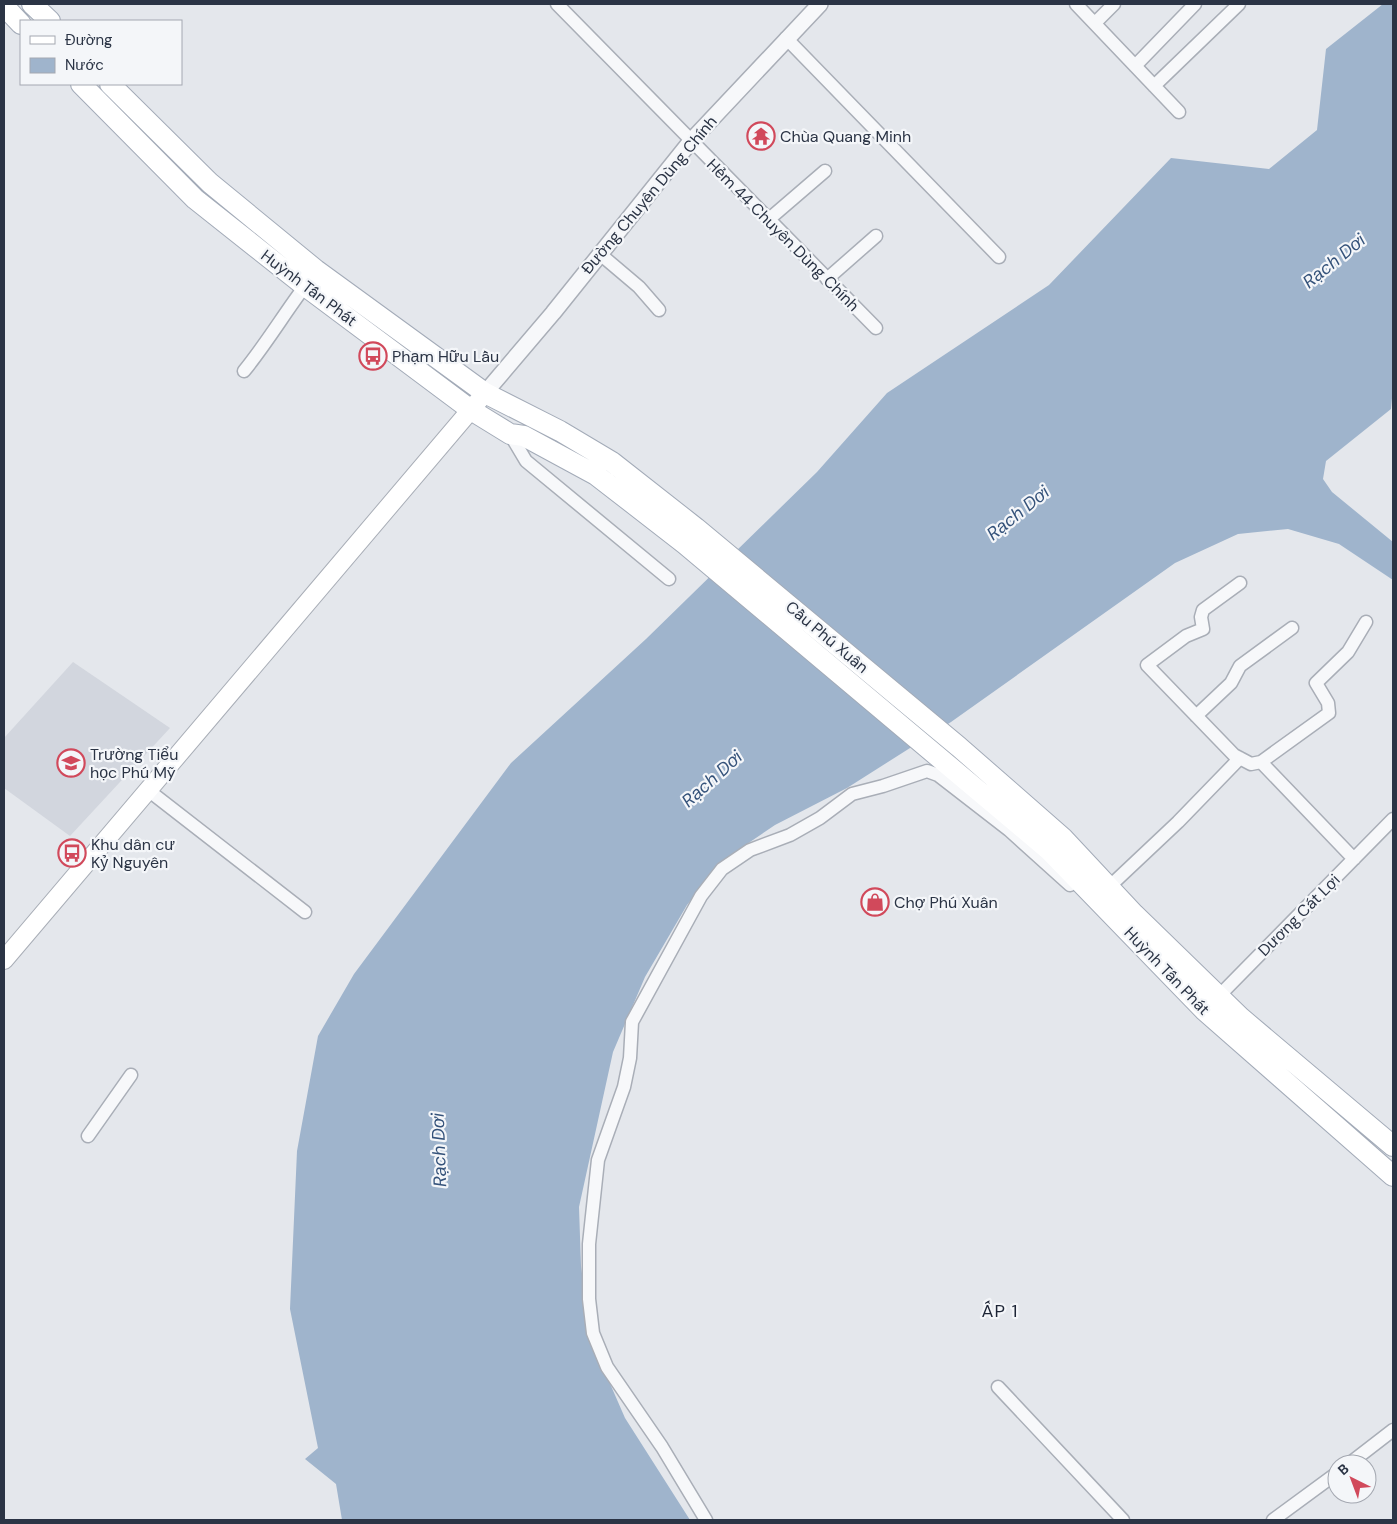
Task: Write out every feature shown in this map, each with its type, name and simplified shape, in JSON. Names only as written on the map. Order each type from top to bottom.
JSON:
[{"type":"main road","points":[[32,4],[49,20]]},
{"type":"main road","points":[[4,6],[20,23]]},
{"type":"main road","name":"Huỳnh Tấn Phát","points":[[82,85],[195,199],[305,286],[471,410],[510,434],[524,436],[596,475],[690,536]]},
{"type":"main road","name":"Huỳnh Tấn Phát","points":[[111,85],[210,183],[316,270],[485,393],[560,430],[612,462],[690,536]]},
{"type":"main road","points":[[4,960],[485,393]]},
{"type":"main road","name":"Cầu Phú Xuân","points":[[690,536],[952,754]]},
{"type":"main road","name":"Huỳnh Tấn Phát","points":[[952,754],[1049,850],[1102,891],[1240,1017],[1393,1146]]},
{"type":"main road","name":"Huỳnh Tấn Phát","points":[[1102,891],[1205,1011],[1393,1176]]},
{"type":"street","name":"Hẻm 44 Chuyên Dùng Chính","points":[[556,4],[876,328]]},
{"type":"street","name":"Đường Chuyên Dùng Chính","points":[[485,393],[691,141],[820,4]]},
{"type":"street","points":[[1076,4],[1180,112]]},
{"type":"street","points":[[1095,23],[1114,4]]},
{"type":"street","points":[[1135,66],[1195,4]]},
{"type":"street","points":[[1154,86],[1239,4]]},
{"type":"street","points":[[786,38],[999,258]]},
{"type":"street","points":[[768,220],[825,171]]},
{"type":"street","points":[[827,279],[876,236]]},
{"type":"street","points":[[600,254],[639,287],[659,310]]},
{"type":"street","points":[[244,371],[265,345],[276,326],[305,286]]},
{"type":"street","points":[[510,434],[526,461],[668,578]]},
{"type":"street","points":[[1240,583],[1203,610],[1201,617],[1203,628],[1186,636],[1147,665],[1234,755],[1251,764],[1261,762],[1329,713],[1328,703],[1316,683],[1348,652],[1366,622]]},
{"type":"street","points":[[1196,716],[1231,684],[1240,666],[1292,628]]},
{"type":"street","points":[[706,1520],[662,1447],[607,1367],[593,1333],[589,1299],[589,1244],[598,1160],[624,1087],[630,1058],[632,1022],[700,896],[722,869],[750,850],[790,835],[820,818],[852,794],[927,771],[938,775],[1009,830],[1089,901],[1178,822],[1240,758]]},
{"type":"street","points":[[1261,762],[1354,859]]},
{"type":"street","points":[[148,790],[305,912]]},
{"type":"street","name":"Dương Cát Lợi","points":[[1205,1011],[1393,821]]},
{"type":"street","points":[[88,1136],[131,1076]]},
{"type":"street","points":[[998,1387],[1123,1520]]},
{"type":"street","points":[[1362,1454],[1393,1430]]},
{"type":"street","points":[[1273,1520],[1327,1480]]},
{"type":"shaded area","name":"Trường Tiểu học Phú Mỹ","points":[[73,662],[170,728],[70,836],[4,788],[4,738]]},
{"type":"water","name":"Rạch Dơi","points":[[1383,4],[1393,4],[1393,387],[1391,409],[1326,461],[1323,479],[1332,492],[1393,542],[1393,580],[1339,544],[1288,529],[1238,534],[1175,563],[951,722],[847,788],[775,825],[725,859],[687,905],[645,977],[613,1052],[579,1207],[581,1266],[591,1340],[625,1418],[690,1520],[342,1520],[336,1484],[305,1459],[318,1448],[290,1309],[297,1151],[318,1036],[354,974],[511,763],[646,639],[817,472],[887,393],[1049,285],[1171,158],[1269,169],[1317,130],[1326,49]]},
{"type":"place","name":"Chùa Quang Minh","points":[[761,136]]},
{"type":"place","name":"Phạm Hữu Lầu","points":[[373,356]]},
{"type":"place","name":"Trường Tiểu học Phú Mỹ","points":[[71,763]]},
{"type":"place","name":"Khu dân cư Kỷ Nguyên","points":[[72,853]]},
{"type":"place","name":"Chợ Phú Xuân","points":[[875,902]]},
{"type":"district","name":"ẤP 1","points":[[1000,1311]]}]
